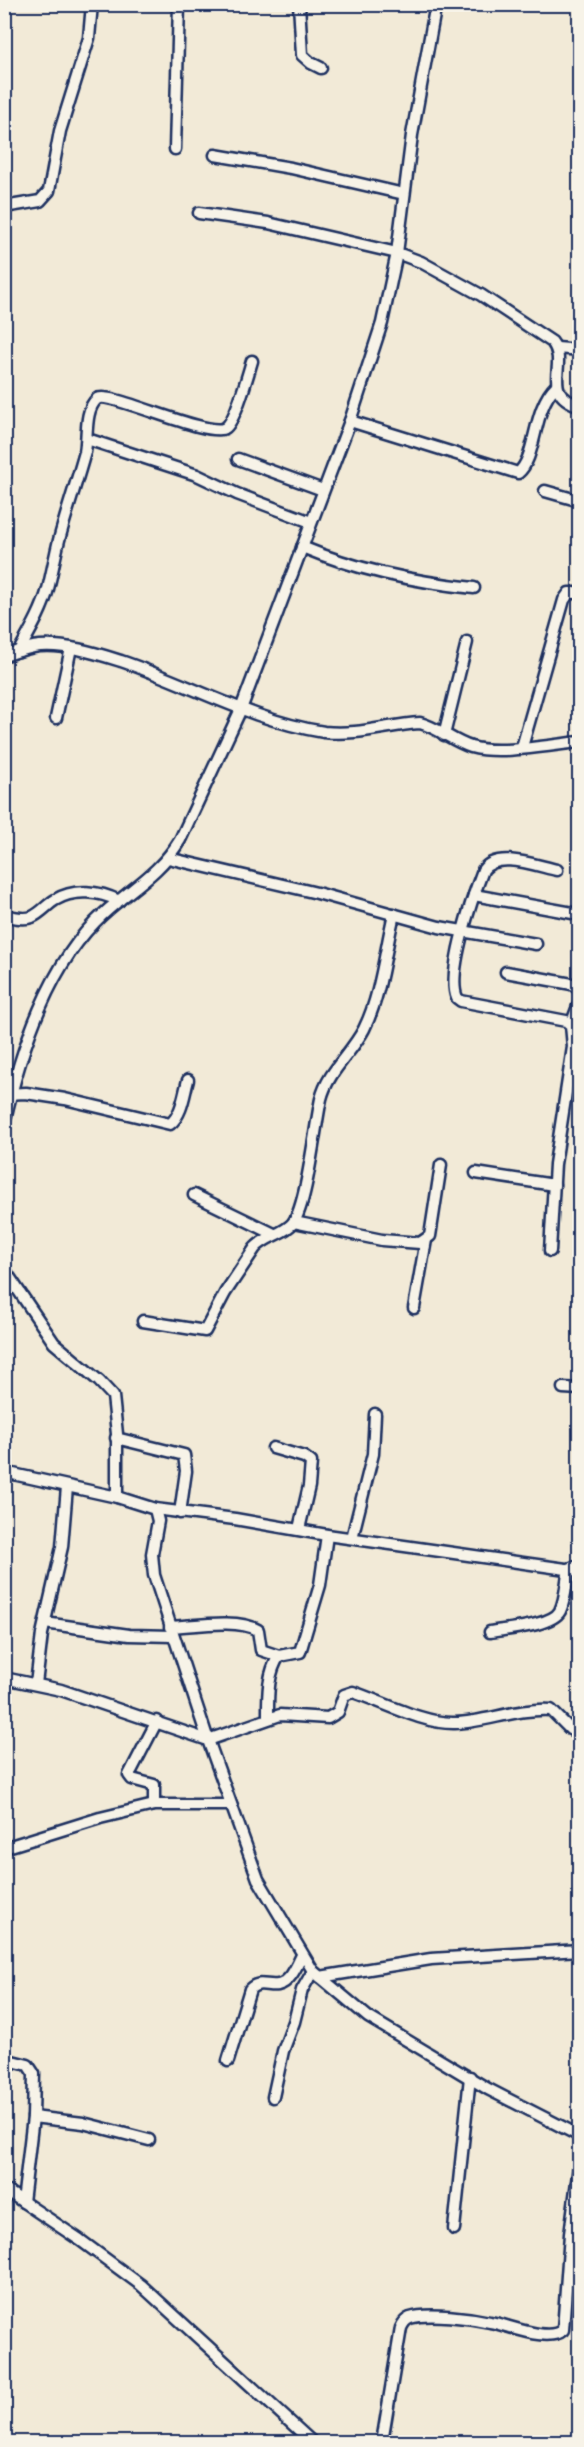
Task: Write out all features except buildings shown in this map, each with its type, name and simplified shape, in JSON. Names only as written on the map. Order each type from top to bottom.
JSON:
[{"type":"street","points":[[4,207],[40,201],[50,190],[60,131],[89,38],[92,4]]},
{"type":"street","points":[[175,149],[180,4]]},
{"type":"street","points":[[299,4],[302,55],[321,68]]},
{"type":"street","points":[[4,1124],[8,1093],[64,959],[76,941],[168,858],[180,840],[241,709],[350,421],[382,323],[397,253],[404,194],[436,4]]},
{"type":"street","points":[[215,155],[291,168],[404,194]]},
{"type":"street","points":[[199,213],[257,220],[397,253],[421,262],[481,295],[552,342],[557,348],[556,387],[565,399],[579,406]]},
{"type":"street","points":[[557,348],[579,350]]},
{"type":"street","points":[[19,651],[41,610],[48,590],[58,542],[87,439],[92,407],[100,398],[112,398],[214,429],[223,429],[227,427],[235,411],[252,361]]},
{"type":"street","points":[[350,421],[518,473],[528,455],[541,408],[545,399],[556,387]]},
{"type":"street","points":[[87,439],[196,475],[237,494],[311,522]]},
{"type":"street","points":[[238,459],[323,490]]},
{"type":"street","points":[[545,491],[579,501]]},
{"type":"street","points":[[302,547],[332,559],[397,577],[474,588]]},
{"type":"street","points":[[522,747],[564,600],[569,593],[579,593]]},
{"type":"street","points":[[444,735],[467,642]]},
{"type":"street","points":[[4,656],[39,646],[71,648],[131,665],[241,709],[324,732],[345,733],[420,723],[432,726],[460,743],[487,750],[579,742]]},
{"type":"street","points":[[56,718],[71,648]]},
{"type":"street","points":[[168,858],[317,893],[462,931],[536,944]]},
{"type":"street","points":[[557,870],[494,860],[487,864],[462,931],[454,987],[456,998],[461,1001],[566,1021],[571,1025]]},
{"type":"street","points":[[4,915],[32,917],[56,899],[67,894],[98,892],[119,901]]},
{"type":"street","points":[[474,895],[578,914]]},
{"type":"street","points":[[143,1321],[205,1331],[225,1293],[255,1248],[260,1242],[294,1222],[301,1202],[326,1083],[349,1053],[372,1009],[394,914]]},
{"type":"street","points":[[506,972],[572,984],[579,990]]},
{"type":"street","points":[[550,1251],[560,1121],[573,1047],[571,1025],[579,1001]]},
{"type":"street","points":[[8,1093],[72,1101],[170,1124],[179,1112],[188,1080]]},
{"type":"street","points":[[414,1308],[426,1240],[431,1230],[441,1165]]},
{"type":"street","points":[[476,1173],[554,1185]]},
{"type":"street","points":[[194,1195],[274,1234]]},
{"type":"street","points":[[294,1222],[382,1240],[413,1243],[426,1240]]},
{"type":"street","points":[[4,1269],[54,1343],[110,1392],[115,1408],[117,1497]]},
{"type":"street","points":[[563,1388],[579,1389]]},
{"type":"street","points":[[352,1538],[373,1454],[375,1414]]},
{"type":"street","points":[[116,1438],[184,1455],[186,1470],[180,1513]]},
{"type":"street","points":[[273,1448],[304,1457],[310,1462],[309,1486],[299,1529]]},
{"type":"street","points":[[4,1472],[117,1497],[155,1509],[235,1519],[327,1535],[576,1568],[561,1608],[554,1618],[543,1623],[490,1632]]},
{"type":"street","points":[[36,1684],[45,1623],[62,1547],[67,1487]]},
{"type":"street","points":[[155,1509],[158,1521],[152,1563],[158,1593],[258,1879],[302,1955],[317,1974],[368,2017],[488,2089],[579,2136]]},
{"type":"street","points":[[45,1623],[129,1635],[221,1624],[249,1626],[258,1630],[262,1652],[279,1656],[297,1654],[300,1652],[320,1585],[327,1535]]},
{"type":"street","points":[[268,1718],[270,1679],[279,1656]]},
{"type":"street","points":[[4,1678],[36,1684],[157,1721],[208,1740],[268,1718],[289,1715],[328,1718],[338,1712],[344,1695],[353,1692],[437,1722],[470,1722],[510,1713],[551,1710],[570,1729],[579,1733]]},
{"type":"street","points":[[154,1805],[154,1785],[132,1779],[129,1775],[157,1721]]},
{"type":"street","points":[[4,1848],[100,1818],[154,1805],[231,1805]]},
{"type":"street","points":[[273,2097],[283,2051],[294,2022],[302,1990],[317,1974],[431,1959],[579,1950]]},
{"type":"street","points":[[228,2061],[250,1989],[258,1984],[275,1985],[285,1981],[296,1969],[302,1955]]},
{"type":"street","points":[[4,2059],[28,2065],[34,2074],[33,2117],[23,2202]]},
{"type":"street","points":[[454,2229],[470,2077]]},
{"type":"street","points":[[33,2117],[83,2123],[149,2140]]},
{"type":"street","points":[[382,2442],[404,2321],[429,2316],[491,2322],[545,2335],[558,2334],[563,2330],[570,2234],[579,2159]]},
{"type":"street","points":[[4,2189],[80,2240],[168,2307],[312,2442]]}]
